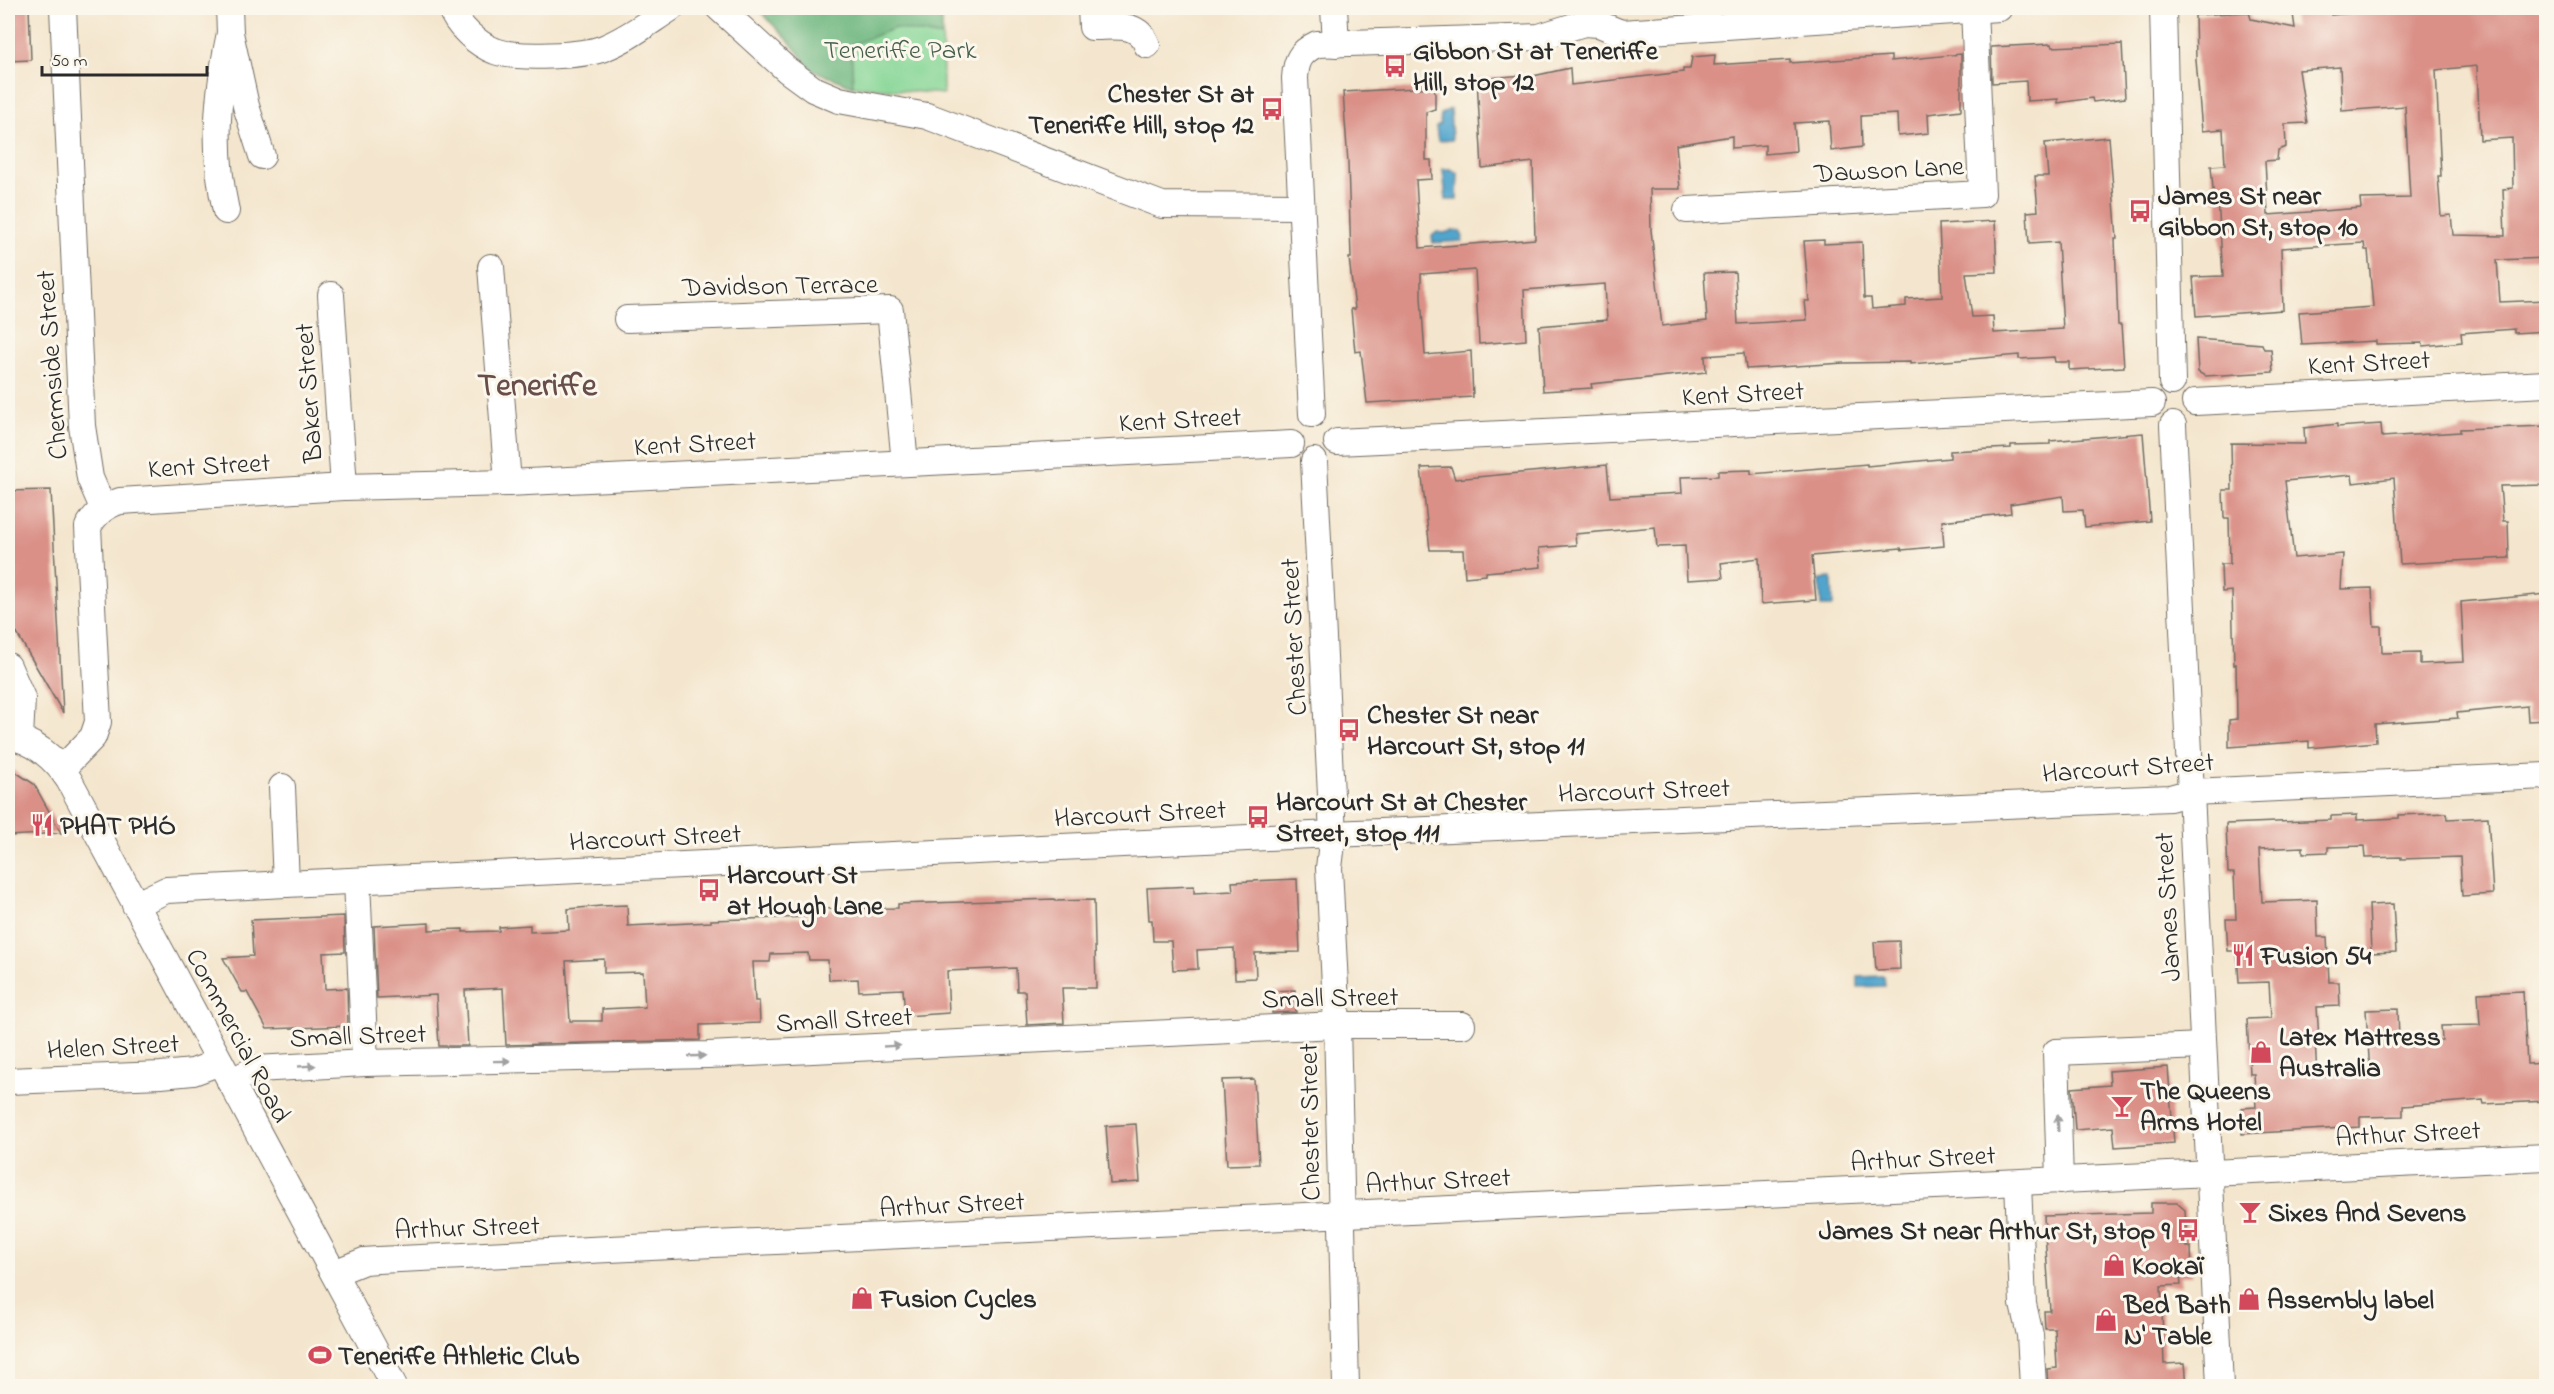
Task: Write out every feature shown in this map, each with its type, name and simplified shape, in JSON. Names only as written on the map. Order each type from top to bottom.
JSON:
[{"type":"street","name":"Chermside Street","points":[[63,8],[82,426],[90,478],[103,508]]},
{"type":"street","points":[[226,211],[219,178],[218,100],[230,33],[230,8]]},
{"type":"street","points":[[451,8],[454,17],[475,38],[495,52],[542,55],[587,53],[604,48],[630,36],[671,8]]},
{"type":"street","points":[[719,8],[787,70],[813,89],[839,100],[927,116],[1162,205],[1301,206]]},
{"type":"street","points":[[1091,8],[1092,27],[1130,26],[1143,35],[1147,45]]},
{"type":"street","points":[[1334,8],[1336,44]]},
{"type":"street","points":[[1312,414],[1295,78],[1296,64],[1301,54],[1317,44],[1539,37],[1584,15],[1621,33],[2000,8]]},
{"type":"street","points":[[2163,8],[2172,382]]},
{"type":"street","name":"Dawson Lane","points":[[1687,210],[1982,194],[1974,9]]},
{"type":"street","points":[[230,33],[246,106],[262,156]]},
{"type":"street","points":[[491,267],[508,483]]},
{"type":"street","name":"Baker Street","points":[[332,295],[344,487]]},
{"type":"street","name":"Davidson Terrace","points":[[627,319],[890,310],[905,463]]},
{"type":"street","points":[[2172,382],[2187,387],[2195,402],[2191,415],[2186,420],[2173,425],[2158,418],[2152,403],[2157,389],[2172,382]]},
{"type":"street","name":"Kent Street","points":[[2195,402],[2547,384]]},
{"type":"street","name":"Kent Street","points":[[1337,442],[2152,403]]},
{"type":"street","points":[[1312,414],[1319,414],[1331,422],[1335,428],[1337,442],[1329,455],[1314,461],[1300,456],[1291,444],[1292,429],[1295,423],[1312,414]]},
{"type":"street","name":"James Street","points":[[2173,425],[2220,1386]]},
{"type":"street","name":"Kent Street","points":[[103,508],[120,501],[344,487],[508,483],[1291,444]]},
{"type":"street","name":"Chester Street","points":[[1314,461],[1333,834],[1329,868],[1337,1025],[1346,1386]]},
{"type":"street","points":[[63,769],[93,737],[98,722],[99,704],[88,527],[103,508]]},
{"type":"street","points":[[8,666],[22,698],[14,737]]},
{"type":"street","name":"Commercial Road","points":[[14,737],[39,748],[63,769],[394,1386]]},
{"type":"street","name":"Harcourt Street","points":[[135,905],[166,890],[1333,834],[2170,798],[2192,792],[2547,776]]},
{"type":"street","points":[[282,787],[286,884]]},
{"type":"street","points":[[357,881],[365,1063]]},
{"type":"street","name":"Small Street","points":[[225,1072],[365,1063],[708,1055],[1337,1025],[1462,1025]]},
{"type":"street","points":[[2060,1181],[2056,1052],[2204,1046]]},
{"type":"street","name":"Helen Street","points":[[8,1081],[225,1072]]},
{"type":"street","name":"Arthur Street","points":[[334,1273],[364,1262],[378,1260],[2547,1157]]},
{"type":"street","points":[[2019,1183],[2023,1304],[2030,1335],[2033,1386]]},
{"type":"green space","name":"Teneriffe Park","points":[[757,8],[942,8],[943,94],[853,86],[812,70],[789,41]]},
{"type":"green space","points":[[757,8],[942,8],[942,37],[895,28],[851,45],[853,86],[812,70],[789,41]]},
{"type":"water","points":[[1450,109],[1452,140],[1438,141],[1436,127],[1440,124],[1441,114]]},
{"type":"water","points":[[1443,169],[1450,169],[1458,173],[1457,200],[1446,200]]},
{"type":"water","points":[[1460,231],[1462,241],[1433,243],[1432,236],[1437,232]]},
{"type":"water","points":[[1832,578],[1833,606],[1821,606],[1820,579]]},
{"type":"water","points":[[1884,976],[1885,986],[1858,987],[1858,977]]},
{"type":"building","points":[[8,8],[29,8],[31,60],[8,61]]},
{"type":"building","points":[[2432,8],[2433,11],[2547,8],[2547,258],[2497,260],[2500,302],[2547,300],[2547,331],[2514,333],[2514,329],[2461,333],[2462,342],[2423,346],[2422,343],[2376,344],[2376,341],[2302,345],[2299,312],[2373,307],[2368,250],[2365,250],[2364,243],[2281,248],[2283,310],[2196,316],[2193,277],[2223,276],[2218,199],[2214,200],[2211,166],[2225,165],[2223,129],[2202,131],[2195,15],[2249,12],[2251,19],[2295,28],[2293,14],[2331,12],[2331,15]],"holes":[[[2477,66],[2480,140],[2512,138],[2513,188],[2503,189],[2505,236],[2453,235],[2451,215],[2441,216],[2436,70]],[[2340,67],[2342,111],[2405,106],[2410,198],[2360,199],[2361,208],[2268,215],[2265,161],[2277,160],[2278,150],[2286,147],[2285,124],[2307,123],[2299,70]]]},
{"type":"building","points":[[2051,44],[2052,47],[2122,44],[2125,98],[2093,102],[2092,98],[2058,103],[2058,99],[2027,101],[2026,81],[1992,83],[1991,47]]},
{"type":"building","points":[[1961,54],[1961,110],[1928,114],[1929,133],[1898,136],[1897,114],[1861,116],[1862,147],[1831,151],[1829,121],[1794,123],[1796,151],[1765,154],[1765,145],[1732,148],[1732,136],[1676,145],[1680,189],[1650,189],[1651,230],[1662,326],[1707,321],[1704,273],[1735,272],[1738,324],[1807,320],[1805,301],[1809,301],[1804,241],[1824,240],[1824,244],[1862,242],[1864,298],[1871,298],[1872,309],[1906,306],[1906,299],[1942,297],[1939,224],[1995,221],[1997,272],[1966,273],[1972,317],[1993,316],[1994,333],[2063,329],[2058,242],[2029,244],[2027,212],[2038,211],[2035,176],[2048,176],[2045,143],[2109,137],[2117,239],[2115,239],[2118,325],[2121,325],[2124,367],[2069,370],[2069,362],[2055,362],[2054,357],[2019,359],[2019,355],[1910,364],[1910,362],[1844,363],[1746,369],[1744,353],[1705,356],[1706,372],[1591,384],[1592,388],[1543,391],[1539,326],[1607,320],[1605,284],[1524,290],[1526,340],[1479,344],[1475,270],[1421,274],[1425,355],[1471,351],[1473,397],[1367,403],[1361,351],[1355,352],[1351,309],[1355,309],[1349,258],[1351,258],[1348,163],[1343,92],[1435,87],[1435,109],[1426,112],[1426,160],[1431,160],[1432,179],[1416,180],[1420,248],[1535,239],[1533,162],[1482,168],[1477,79],[1524,75],[1524,78],[1570,68],[1571,85],[1683,72],[1683,69],[1690,69],[1692,57],[1715,55],[1714,65],[1790,60],[1790,63],[1891,56],[1891,61]]},
{"type":"building","points":[[2196,339],[2262,344],[2264,349],[2271,349],[2273,372],[2205,376],[2198,372]]},
{"type":"building","points":[[2337,424],[2337,427],[2381,424],[2382,437],[2460,432],[2460,429],[2547,426],[2547,485],[2500,486],[2503,521],[2508,521],[2509,558],[2400,564],[2394,478],[2353,483],[2352,475],[2285,481],[2294,558],[2343,554],[2341,589],[2372,588],[2374,626],[2381,626],[2382,653],[2420,652],[2420,664],[2464,662],[2461,602],[2547,594],[2547,720],[2528,721],[2527,706],[2457,713],[2458,718],[2375,724],[2376,742],[2309,748],[2309,741],[2229,747],[2229,720],[2237,719],[2236,664],[2234,665],[2232,591],[2222,592],[2221,564],[2230,564],[2229,518],[2224,518],[2223,490],[2232,490],[2231,443],[2305,444],[2304,428]]},
{"type":"building","points":[[2143,433],[2150,521],[2085,527],[2083,510],[2064,511],[2063,496],[2010,504],[2011,513],[1942,521],[1944,546],[1812,556],[1816,600],[1761,604],[1759,558],[1721,563],[1723,578],[1687,580],[1685,546],[1657,547],[1655,527],[1575,534],[1576,545],[1539,548],[1541,567],[1486,572],[1486,575],[1465,577],[1463,550],[1430,550],[1421,468],[1451,467],[1455,479],[1607,465],[1610,497],[1682,493],[1681,477],[1718,476],[1718,471],[1751,470],[1751,474],[1867,464],[1867,466],[1950,458],[1950,451],[2011,448],[2011,445],[2050,444],[2050,441]]},
{"type":"building","points":[[51,490],[63,713],[8,618],[8,491]]},
{"type":"building","points":[[8,767],[34,784],[61,833],[8,836]]},
{"type":"building","points":[[2447,813],[2448,819],[2488,817],[2493,894],[2462,896],[2460,857],[2365,858],[2364,846],[2328,847],[2328,852],[2303,853],[2303,847],[2259,849],[2262,902],[2317,900],[2318,937],[2327,937],[2329,982],[2339,982],[2340,1006],[2317,1007],[2319,1040],[2315,1040],[2317,1076],[2370,1074],[2366,1010],[2398,1009],[2399,1041],[2442,1040],[2441,1026],[2480,1025],[2478,993],[2523,991],[2527,1064],[2547,1063],[2547,1101],[2484,1104],[2483,1100],[2403,1106],[2403,1116],[2360,1117],[2360,1127],[2242,1134],[2241,1108],[2256,1107],[2254,1074],[2250,1074],[2247,1019],[2271,1018],[2269,982],[2239,983],[2237,951],[2228,951],[2226,919],[2236,919],[2234,873],[2228,873],[2226,824],[2331,820],[2331,816],[2357,815],[2357,820]]},
{"type":"building","points":[[1297,879],[1300,952],[1255,953],[1256,978],[1235,979],[1234,948],[1197,950],[1198,969],[1173,970],[1171,941],[1153,941],[1147,888],[1194,886],[1194,893],[1233,891],[1232,882]]},
{"type":"building","points":[[1054,899],[1055,901],[1094,900],[1096,988],[1062,988],[1064,1023],[1027,1025],[1025,991],[1017,991],[1016,968],[947,971],[949,1013],[905,1016],[903,989],[859,991],[858,979],[829,980],[828,960],[809,960],[808,953],[771,954],[770,962],[753,962],[755,1001],[759,1001],[760,1023],[700,1025],[700,1040],[506,1045],[503,988],[465,990],[468,1046],[439,1046],[436,995],[377,998],[374,926],[429,923],[429,930],[463,929],[463,932],[499,931],[499,927],[530,925],[530,932],[569,930],[568,909],[601,906],[627,905],[628,926],[711,922],[711,920],[809,917],[809,909],[898,908],[898,904]],"holes":[[[604,959],[604,973],[643,972],[645,1007],[602,1009],[602,1021],[570,1021],[566,961]]]},
{"type":"building","points":[[2393,904],[2396,952],[2371,953],[2369,905]]},
{"type":"building","points":[[344,916],[345,952],[323,953],[325,989],[347,988],[348,1026],[267,1029],[247,992],[242,992],[223,958],[253,956],[251,920]]},
{"type":"building","points":[[1899,941],[1900,969],[1876,970],[1874,942]]},
{"type":"building","points":[[1295,990],[1296,1012],[1272,1013],[1271,991]]},
{"type":"building","name":"The Queens Arms Hotel","points":[[2168,1067],[2174,1143],[2115,1147],[2113,1127],[2075,1130],[2072,1088],[2110,1085],[2109,1071]]},
{"type":"building","points":[[1254,1079],[1259,1164],[1227,1165],[1222,1080]]},
{"type":"building","points":[[1136,1124],[1140,1182],[1110,1184],[1106,1126]]},
{"type":"building","points":[[2151,1203],[2177,1203],[2185,1210],[2187,1247],[2191,1247],[2192,1276],[2180,1276],[2181,1285],[2161,1286],[2164,1364],[2185,1363],[2187,1386],[2048,1386],[2047,1369],[2057,1368],[2055,1329],[2045,1329],[2044,1311],[2050,1311],[2044,1216],[2151,1213]]},
{"type":"place","name":"Gibbon St at Teneriffe Hill, stop 12","points":[[1395,66]]},
{"type":"place","name":"Chester St at Teneriffe Hill, stop 12","points":[[1272,109]]},
{"type":"place","name":"James St near Gibbon St, stop 10","points":[[2140,211]]},
{"type":"place","name":"Chester St near Harcourt St, stop 11","points":[[1349,730]]},
{"type":"place","name":"Harcourt St at Chester Street, stop 111","points":[[1258,817]]},
{"type":"place","name":"PHAT PHÓ","points":[[42,825]]},
{"type":"place","name":"Harcourt St at Hough Lane","points":[[709,890]]},
{"type":"place","name":"Fusion 54","points":[[2243,955]]},
{"type":"place","name":"Latex Mattress Australia","points":[[2261,1052]]},
{"type":"place","name":"The Queens Arms Hotel","points":[[2122,1106]]},
{"type":"place","name":"Sixes And Sevens","points":[[2250,1212]]},
{"type":"place","name":"James St near Arthur St, stop 9","points":[[2188,1230]]},
{"type":"place","name":"Kookaï","points":[[2114,1265]]},
{"type":"place","name":"Fusion Cycles","points":[[862,1298]]},
{"type":"place","name":"Assembly label","points":[[2249,1299]]},
{"type":"place","name":"Bed Bath N' Table","points":[[2106,1320]]},
{"type":"place","name":"Teneriffe Athletic Club","points":[[320,1355]]},
{"type":"district","name":"Teneriffe","points":[[537,383]]}]
